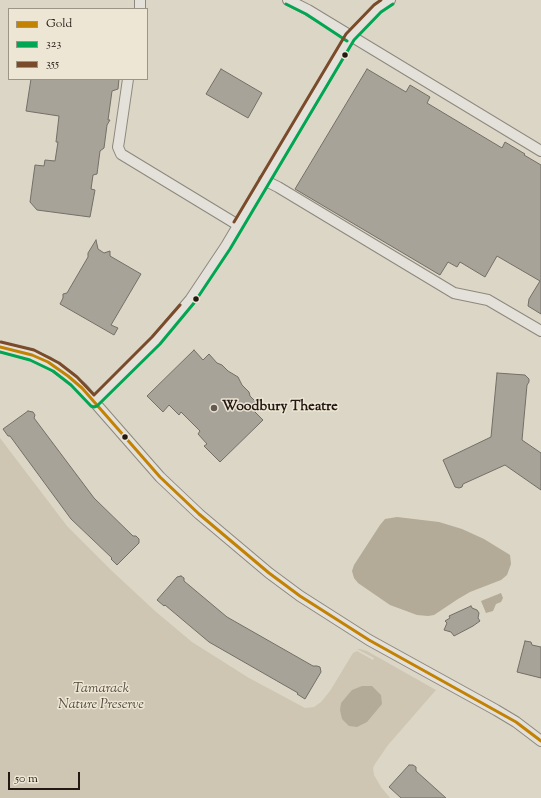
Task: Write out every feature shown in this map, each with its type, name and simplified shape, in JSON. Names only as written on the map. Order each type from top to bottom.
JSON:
[{"type":"street","points":[[288,0],[308,10],[350,37],[541,151]]},
{"type":"street","points":[[94,402],[156,340],[184,308],[213,266],[350,37],[373,12],[390,0]]},
{"type":"street","points":[[128,80],[119,141],[119,150],[121,154],[238,225]]},
{"type":"street","points":[[264,180],[454,293],[488,300],[541,331]]},
{"type":"street","points":[[0,347],[23,352],[52,364],[74,380],[160,477],[198,514],[269,573],[300,596],[350,629],[516,722],[541,741]]},
{"type":"green space","name":"Tamarack Nature Preserve","points":[[0,438],[67,526],[112,571],[155,611],[192,642],[249,678],[305,708],[314,707],[321,702],[330,691],[353,653],[357,651],[373,660],[374,658],[357,649],[360,649],[367,651],[436,690],[388,745],[373,768],[374,775],[390,798],[0,798]]},
{"type":"shaded area","points":[[397,517],[439,522],[462,529],[484,539],[510,555],[511,564],[507,575],[501,580],[470,592],[434,615],[417,615],[390,605],[358,583],[354,578],[352,571],[354,565],[385,519]]},
{"type":"shaded area","points":[[501,593],[503,598],[501,602],[496,604],[493,611],[486,613],[481,601]]},
{"type":"shaded area","points":[[362,686],[372,686],[381,695],[382,704],[367,722],[357,727],[349,726],[342,719],[340,710],[341,703],[352,690]]},
{"type":"building","points":[[221,69],[262,93],[248,118],[206,94]]},
{"type":"building","points":[[367,69],[406,92],[410,85],[430,97],[427,103],[502,148],[505,142],[541,165],[541,314],[528,306],[529,299],[540,281],[497,256],[485,277],[460,262],[457,267],[448,262],[440,275],[295,189]]},
{"type":"building","points":[[31,80],[119,80],[118,89],[112,91],[108,120],[110,120],[107,125],[104,148],[100,151],[97,174],[93,175],[91,189],[95,190],[90,217],[37,210],[30,202],[35,165],[44,166],[45,160],[55,161],[58,142],[56,142],[59,116],[26,111]]},
{"type":"building","points":[[96,240],[98,249],[104,253],[110,251],[110,256],[141,274],[111,325],[118,328],[114,335],[60,304],[63,294],[67,293]]},
{"type":"building","name":"Woodbury Theatre","points":[[194,350],[203,360],[209,354],[217,363],[238,377],[242,385],[249,392],[250,396],[259,405],[253,410],[263,420],[220,462],[204,446],[207,444],[198,434],[200,431],[181,412],[179,415],[169,405],[163,412],[147,396]]},
{"type":"building","points":[[497,373],[525,375],[529,379],[527,385],[522,440],[541,453],[541,490],[505,465],[463,484],[462,487],[455,487],[443,460],[491,437]]},
{"type":"building","points":[[28,411],[33,412],[35,415],[34,418],[94,498],[133,536],[136,536],[139,539],[139,543],[117,565],[111,559],[112,558],[71,519],[10,436],[8,436],[3,429]]},
{"type":"building","points":[[181,576],[184,578],[184,581],[227,617],[313,666],[320,667],[321,672],[305,699],[297,694],[298,693],[209,642],[157,600],[177,577]]},
{"type":"building","points":[[471,606],[479,613],[478,618],[480,621],[454,636],[451,632],[444,630],[447,623],[445,621],[450,618],[449,616]]},
{"type":"building","points":[[525,641],[531,642],[532,645],[541,647],[541,678],[517,672]]},
{"type":"building","points":[[409,765],[416,767],[416,771],[446,798],[401,798],[389,787]]},
{"type":"transit line","name":"355","points":[[234,222],[346,34],[374,5],[381,0]]},
{"type":"transit line","name":"323","points":[[286,4],[306,14],[347,41]]},
{"type":"transit line","name":"323","points":[[0,352],[30,360],[53,371],[71,385],[91,406],[97,406],[160,344],[194,303],[230,249],[354,40],[381,12],[393,4]]},
{"type":"transit line","name":"355","points":[[1,342],[34,350],[59,363],[77,377],[94,395],[152,337],[180,305]]},
{"type":"transit line","name":"Gold","points":[[0,347],[32,355],[48,362],[68,376],[82,388],[160,477],[199,514],[269,573],[300,596],[369,640],[516,722],[541,741]]},
{"type":"place","name":"Woodbury Theatre","points":[[214,408]]}]
